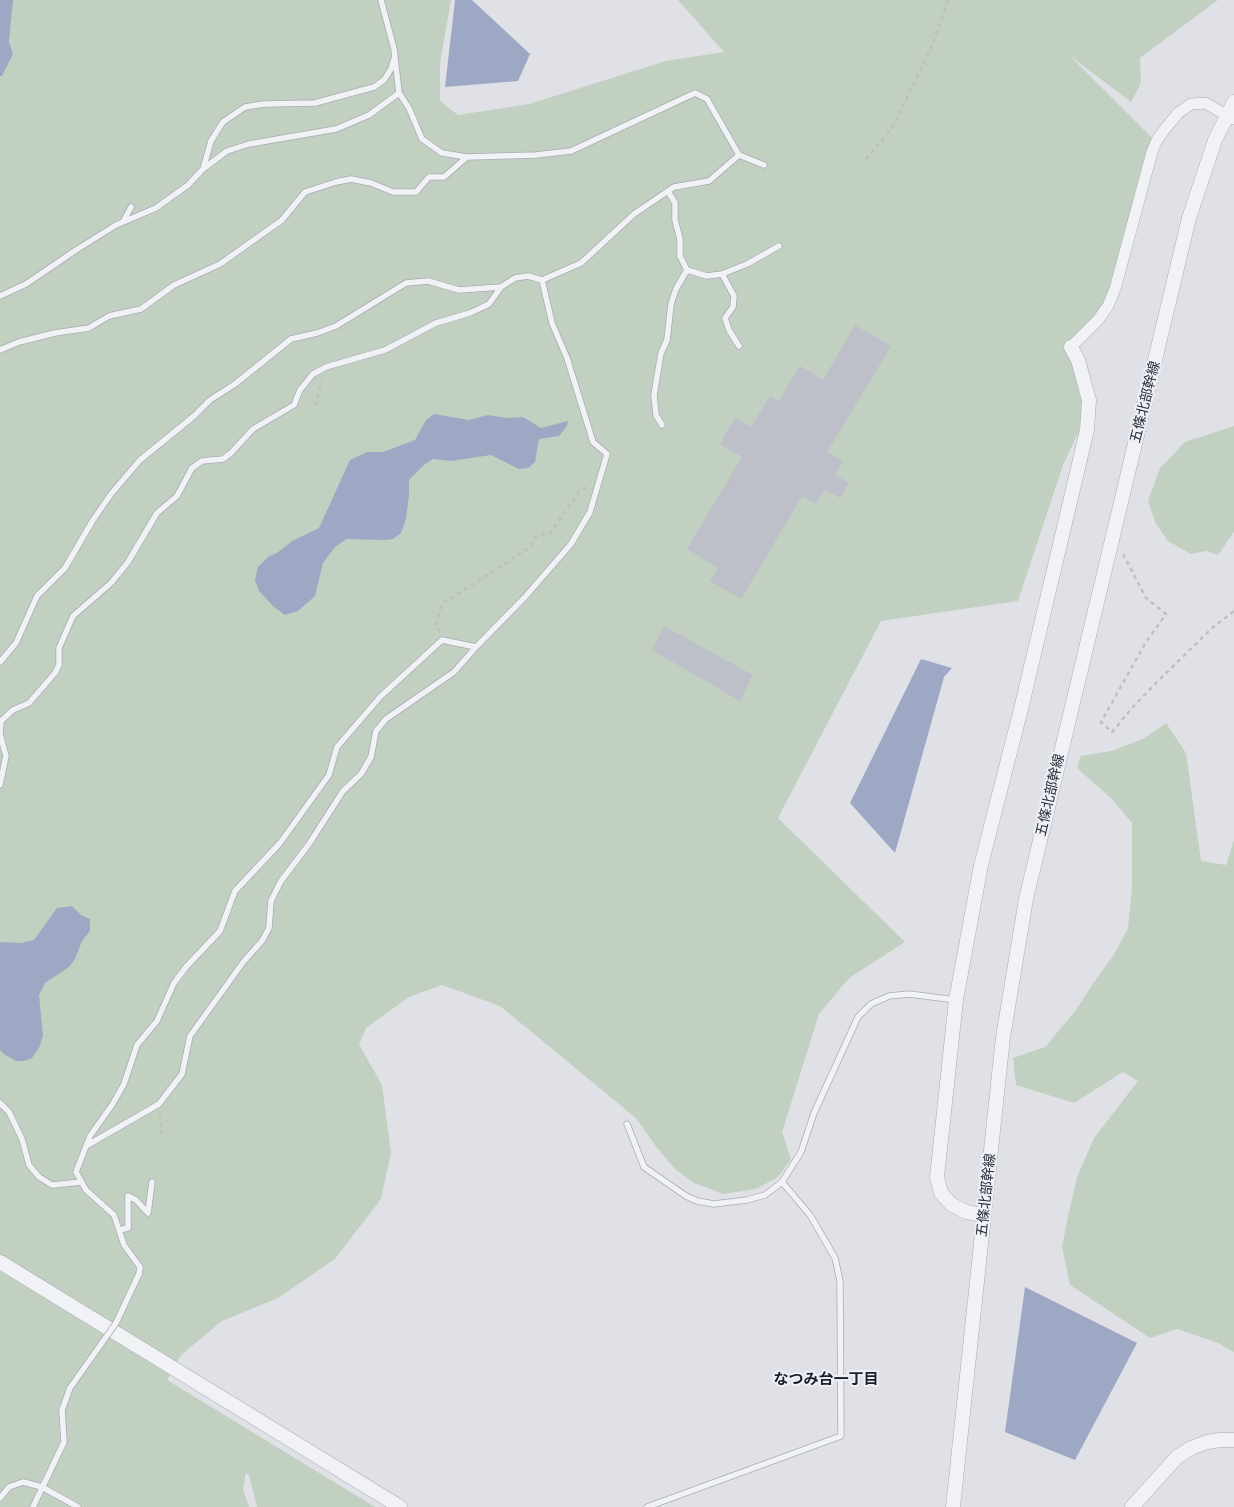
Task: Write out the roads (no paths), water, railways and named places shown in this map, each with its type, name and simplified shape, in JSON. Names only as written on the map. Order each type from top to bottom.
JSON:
[{"type":"street","name":"五條北部幹線","points":[[953,1507],[1003,1037],[1026,899],[1190,218],[1205,166],[1230,117],[1234,102]]},
{"type":"street","points":[[983,1215],[966,1212],[951,1204],[941,1193],[937,1177],[956,1000],[981,865],[1021,709],[1087,430],[1089,400],[1078,360],[1071,347],[1098,320],[1108,306],[1115,289],[1152,152],[1157,140],[1178,113],[1191,104],[1205,103],[1230,117]]},
{"type":"street","points":[[0,1262],[400,1507]]},
{"type":"street","points":[[1132,1507],[1177,1457],[1191,1448],[1207,1442],[1234,1440]]},
{"type":"lane","points":[[381,0],[394,49],[399,93],[409,108],[422,139],[442,153],[467,157],[536,156],[571,151],[696,93],[707,99],[739,155],[764,166]]},
{"type":"lane","points":[[203,169],[211,141],[223,122],[245,107],[264,104],[315,103],[374,88],[384,80],[391,69],[395,57]]},
{"type":"lane","points":[[0,296],[26,284],[76,250],[123,222],[156,208],[188,185],[203,169],[227,151],[242,146],[336,129],[369,115],[399,93]]},
{"type":"lane","points":[[0,785],[6,756],[0,734],[1,721],[13,710],[29,703],[55,673],[59,665],[59,648],[73,616],[111,583],[128,562],[157,513],[177,496],[192,468],[202,461],[223,459],[253,429],[294,405],[300,390],[313,374],[326,367],[385,350],[436,323],[489,304],[501,287],[515,278],[528,276],[542,280],[581,263],[634,214],[674,187],[709,181],[739,155]]},
{"type":"lane","points":[[0,350],[28,340],[89,328],[109,316],[141,309],[174,286],[220,264],[282,220],[305,192],[351,179],[371,183],[393,192],[416,192],[429,177],[444,177],[467,157]]},
{"type":"lane","points":[[668,191],[675,203],[674,220],[680,239],[680,256],[687,270],[707,276],[722,274],[747,264],[779,246]]},
{"type":"lane","points":[[123,222],[131,207]]},
{"type":"lane","points":[[662,425],[656,415],[654,395],[661,353],[667,340],[671,304],[676,289],[687,270]]},
{"type":"lane","points":[[722,274],[734,296],[732,306],[725,318],[729,330],[739,346]]},
{"type":"lane","points":[[86,1146],[159,1104],[182,1074],[190,1036],[244,961],[262,941],[269,928],[271,901],[280,881],[309,844],[344,792],[361,774],[371,757],[376,731],[386,720],[454,672],[525,597],[571,544],[590,512],[607,454],[593,442],[567,358],[552,323],[542,280]]},
{"type":"lane","points":[[0,662],[16,643],[37,596],[65,568],[92,520],[140,460],[194,416],[210,400],[235,384],[271,354],[291,340],[317,333],[351,318],[406,283],[428,281],[459,290],[501,287]]},
{"type":"lane","points":[[33,1507],[64,1442],[62,1410],[70,1388],[116,1323],[139,1274],[140,1266],[124,1245],[114,1215],[86,1190],[76,1172],[93,1130],[112,1105],[124,1084],[137,1045],[158,1021],[174,983],[186,967],[220,931],[235,891],[280,843],[329,775],[337,747],[381,696],[442,640],[476,647]]},
{"type":"lane","points":[[627,1124],[644,1168],[686,1196],[697,1201],[714,1204],[748,1200],[765,1195],[782,1182],[801,1152],[814,1113],[858,1017],[871,1004],[889,996],[909,994],[956,1000]]},
{"type":"lane","points":[[0,1103],[9,1112],[22,1139],[29,1166],[39,1177],[52,1185],[82,1182]]},
{"type":"lane","points":[[120,1230],[128,1228],[128,1196],[136,1200],[148,1213],[152,1182]]},
{"type":"lane","points":[[647,1507],[841,1436],[840,1281],[835,1258],[810,1215],[782,1182]]},
{"type":"lane","points":[[0,1498],[9,1487],[23,1482],[42,1487],[78,1507]]},
{"type":"water","points":[[0,0],[13,0],[9,42],[13,54],[2,76],[0,76]]},
{"type":"water","points":[[455,0],[472,0],[530,54],[518,81],[445,87]]},
{"type":"water","points":[[434,414],[469,420],[488,415],[507,418],[523,417],[541,428],[568,421],[567,426],[559,436],[539,439],[535,462],[528,468],[519,469],[491,455],[451,461],[433,459],[425,464],[409,480],[406,519],[401,533],[393,539],[385,540],[346,539],[334,548],[323,563],[315,596],[298,611],[285,615],[274,607],[259,591],[255,580],[258,567],[269,556],[277,553],[292,541],[319,528],[350,460],[367,452],[383,452],[415,440],[426,420]]},
{"type":"water","points":[[921,659],[952,668],[944,677],[895,853],[850,803]]},
{"type":"water","points":[[72,906],[81,915],[90,919],[90,931],[82,941],[75,959],[69,967],[45,983],[39,995],[43,1036],[39,1048],[32,1058],[16,1061],[0,1050],[0,942],[21,943],[34,940],[57,908]]},
{"type":"water","points":[[1025,1287],[1137,1343],[1075,1460],[1005,1432]]},
{"type":"district","name":"なつみ台一丁目","points":[[826,1379]]}]
